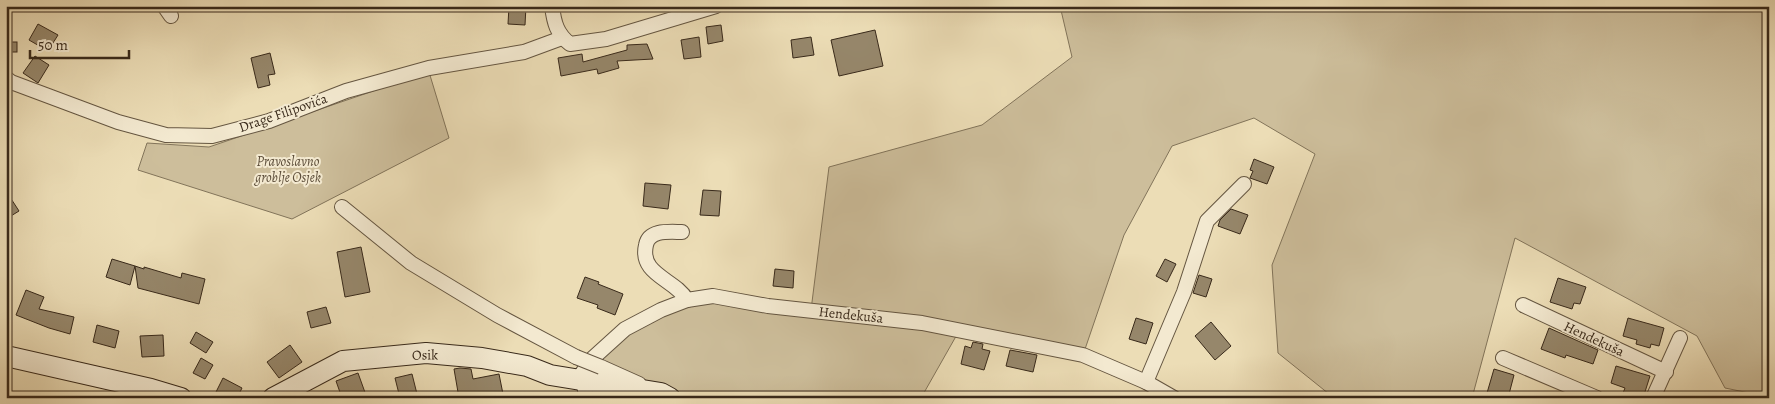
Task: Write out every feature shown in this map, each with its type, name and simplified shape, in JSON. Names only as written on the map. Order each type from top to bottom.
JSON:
[{"type":"main road","name":"Osik","points":[[272,398],[344,361],[426,353],[482,358],[527,366],[582,387],[665,395]]},
{"type":"main road","points":[[6,356],[151,389],[181,398]]},
{"type":"street","points":[[552,6],[556,29],[562,38]]},
{"type":"street","name":"Drage Filipovića","points":[[6,78],[19,85],[118,122],[166,135],[212,136],[269,121],[346,91],[429,68],[524,52],[562,38],[570,44],[606,39],[716,6]]},
{"type":"street","points":[[1146,382],[1184,292],[1207,221],[1244,184]]},
{"type":"street","points":[[342,207],[411,263],[497,315],[576,357],[665,395]]},
{"type":"street","points":[[682,232],[663,232],[653,235],[646,244],[645,257],[653,272],[676,286],[687,300]]},
{"type":"street","name":"Hendekuša","points":[[582,387],[592,358],[625,329],[662,310],[687,300],[713,296],[768,306],[922,323],[1083,356],[1146,382],[1174,398]]},
{"type":"street","name":"Hendekuša","points":[[1523,305],[1666,372]]},
{"type":"street","points":[[1654,398],[1680,338]]},
{"type":"street","points":[[1503,358],[1597,398]]},
{"type":"green space","points":[[1060,6],[1769,6],[1769,397],[1725,388],[1697,336],[1515,238],[1472,398],[1334,398],[1278,353],[1272,265],[1315,154],[1254,118],[1172,146],[1124,235],[1083,355],[959,331],[921,398],[657,398],[593,358],[625,329],[687,300],[811,310],[829,167],[982,125],[1072,57]]},
{"type":"green space","name":"Pravoslavno groblje Osjek","points":[[429,72],[449,138],[292,219],[138,170],[147,143],[209,147]]},
{"type":"building","points":[[509,6],[526,6],[525,25],[508,24]]},
{"type":"building","points":[[38,24],[58,35],[48,51],[29,40]]},
{"type":"building","points":[[721,25],[723,41],[708,44],[706,27]]},
{"type":"building","points":[[875,30],[883,66],[839,76],[831,40]]},
{"type":"building","points":[[699,37],[701,57],[684,59],[681,40]]},
{"type":"building","points":[[811,37],[814,55],[793,58],[791,40]]},
{"type":"building","points":[[6,42],[17,42],[17,52],[6,52]]},
{"type":"building","points":[[647,44],[653,59],[617,61],[619,68],[598,74],[597,69],[561,76],[558,58],[582,54],[583,62],[627,50],[627,45]]},
{"type":"building","points":[[270,53],[275,74],[268,75],[270,85],[258,88],[251,58]]},
{"type":"building","points":[[35,56],[49,65],[38,83],[23,73]]},
{"type":"building","points":[[1254,159],[1274,167],[1267,184],[1250,178],[1253,171],[1250,170]]},
{"type":"building","points":[[645,183],[671,185],[668,209],[643,206]]},
{"type":"building","points":[[703,190],[721,191],[719,216],[700,215]]},
{"type":"building","points":[[6,191],[19,211],[6,219]]},
{"type":"building","points":[[1231,209],[1248,215],[1240,234],[1218,226],[1220,220]]},
{"type":"building","points":[[361,247],[370,292],[345,297],[337,252]]},
{"type":"building","points":[[112,259],[135,266],[130,285],[106,277]]},
{"type":"building","points":[[1165,259],[1176,264],[1167,282],[1156,276]]},
{"type":"building","points":[[135,266],[181,278],[182,273],[205,279],[199,304],[138,288]]},
{"type":"building","points":[[775,269],[794,271],[793,288],[773,286]]},
{"type":"building","points":[[1199,275],[1212,279],[1206,297],[1193,293]]},
{"type":"building","points":[[585,277],[623,294],[615,315],[597,308],[598,305],[577,298]]},
{"type":"building","points":[[1558,278],[1586,287],[1580,304],[1574,303],[1572,309],[1550,302]]},
{"type":"building","points":[[26,290],[44,297],[39,309],[74,317],[70,334],[16,315]]},
{"type":"building","points":[[326,307],[331,323],[311,328],[307,312]]},
{"type":"building","points":[[1136,318],[1153,323],[1146,344],[1129,339]]},
{"type":"building","points":[[1628,318],[1664,328],[1659,346],[1651,344],[1650,348],[1636,344],[1637,340],[1623,336]]},
{"type":"building","points":[[1211,322],[1231,346],[1215,360],[1195,336]]},
{"type":"building","points":[[97,325],[119,331],[115,348],[93,342]]},
{"type":"building","points":[[1549,328],[1598,350],[1593,364],[1566,355],[1565,358],[1541,349]]},
{"type":"building","points":[[196,332],[213,342],[206,353],[190,343]]},
{"type":"building","points":[[163,335],[164,356],[142,357],[140,336]]},
{"type":"building","points":[[973,342],[983,344],[982,349],[990,351],[984,370],[961,364],[965,346],[971,348]]},
{"type":"building","points":[[290,345],[302,362],[279,378],[267,362]]},
{"type":"building","points":[[1010,350],[1037,355],[1033,372],[1006,366]]},
{"type":"building","points":[[201,358],[213,365],[205,379],[193,373]]},
{"type":"building","points":[[1616,366],[1650,376],[1644,395],[1638,393],[1637,397],[1623,393],[1625,388],[1611,383]]},
{"type":"building","points":[[454,369],[471,369],[473,379],[499,374],[503,394],[486,398],[485,393],[459,398]]},
{"type":"building","points":[[1494,369],[1514,375],[1508,398],[1487,393]]},
{"type":"building","points":[[358,373],[367,398],[342,398],[336,381]]},
{"type":"building","points":[[412,374],[417,394],[400,398],[395,378]]},
{"type":"building","points":[[223,378],[242,388],[237,398],[226,398],[216,392]]}]
